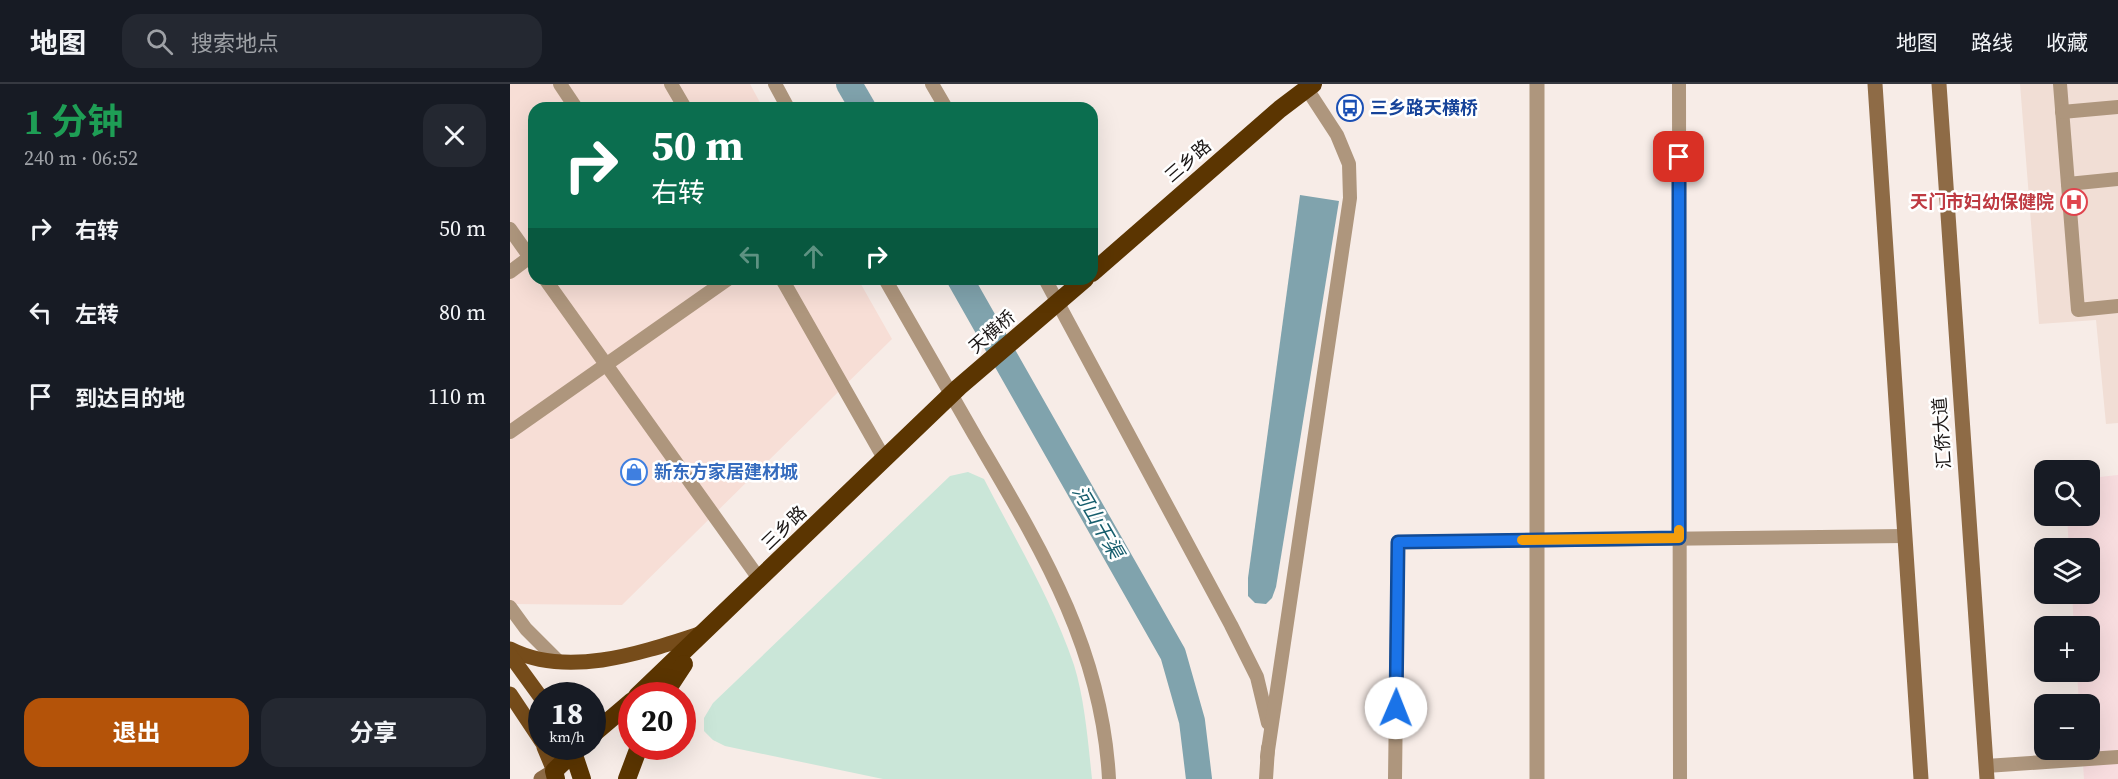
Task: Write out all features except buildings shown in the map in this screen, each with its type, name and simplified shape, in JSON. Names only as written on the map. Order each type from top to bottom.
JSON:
[{"type":"highway","name":"三乡路","points":[[1098,268],[1280,108],[1310,86]]},
{"type":"highway","points":[[1055,305],[1078,285]]},
{"type":"highway","name":"天横桥","points":[[955,391],[1055,305]]},
{"type":"highway","name":"三乡路","points":[[652,682],[708,631],[955,391]]},
{"type":"highway","points":[[673,682],[708,631]]},
{"type":"highway","points":[[606,723],[618,713]]},
{"type":"highway","points":[[550,777],[565,760]]},
{"type":"highway","points":[[577,760],[582,779]]},
{"type":"highway","points":[[627,779],[634,760]]},
{"type":"main road","points":[[1875,84],[1921,779]]},
{"type":"main road","name":"汇侨大道","points":[[1939,84],[1987,772]]},
{"type":"main road","points":[[510,649],[535,658],[587,661],[629,654],[708,631]]},
{"type":"main road","points":[[510,655],[530,682]]},
{"type":"main road","points":[[510,694],[528,721]]},
{"type":"main road","points":[[547,760],[550,777]]},
{"type":"street","points":[[1537,84],[1537,779]]},
{"type":"lane","points":[[560,84],[572,102]]},
{"type":"lane","points":[[671,84],[682,102]]},
{"type":"lane","points":[[774,84],[784,102]]},
{"type":"lane","points":[[932,84],[942,102]]},
{"type":"lane","points":[[2060,84],[2078,310],[2118,306]]},
{"type":"lane","points":[[1678,85],[1680,779]]},
{"type":"lane","points":[[1266,779],[1350,198],[1349,165],[1337,135],[1310,86]]},
{"type":"lane","points":[[2062,112],[2118,107]]},
{"type":"lane","points":[[2068,184],[2118,179]]},
{"type":"lane","points":[[510,229],[528,252]]},
{"type":"lane","points":[[510,272],[528,261]]},
{"type":"lane","points":[[550,285],[760,580]]},
{"type":"lane","points":[[510,432],[719,285]]},
{"type":"lane","points":[[785,285],[885,460]]},
{"type":"lane","points":[[889,285],[955,391],[1040,546],[1079,633],[1107,742],[1108,779]]},
{"type":"lane","points":[[1047,285],[1055,305],[1257,677],[1268,715],[1268,757]]},
{"type":"lane","points":[[1395,779],[1398,542],[1905,536]]},
{"type":"lane","points":[[510,607],[526,629],[558,661]]},
{"type":"lane","points":[[1987,772],[2118,757]]},
{"type":"shaded area","name":"新东方家居建材城","points":[[510,84],[750,84],[760,102],[528,102],[528,285],[861,285],[892,339],[622,605],[510,604]]},
{"type":"shaded area","name":"天门市妇幼保健院","points":[[2020,84],[2118,84],[2118,423],[2106,424],[2096,320],[2039,324]]},
{"type":"shaded area","points":[[2118,475],[2118,779],[2084,779],[2083,760],[2100,760],[2100,694],[2078,694],[2078,682],[2100,682],[2100,616],[2073,616],[2073,604],[2100,604],[2100,538],[2068,538],[2068,526],[2100,526],[2100,477]]},
{"type":"green space","points":[[968,472],[984,479],[1032,570],[1065,641],[1081,693],[1092,779],[883,779],[725,746],[713,740],[704,731],[704,718],[713,703],[950,476]]},
{"type":"water","points":[[1300,195],[1339,201],[1276,587],[1272,598],[1266,604],[1255,603],[1248,596],[1248,578]]},
{"type":"waterway","name":"河山干渠","points":[[849,84],[860,102]]},
{"type":"waterway","name":"河山干渠","points":[[963,285],[1173,654],[1192,721],[1199,779]]},
{"type":"slow traffic","points":[[1522,540],[1679,538],[1679,530]]},
{"type":"place","name":"三乡路天横桥","points":[[1350,108]]},
{"type":"place","name":"天门市妇幼保健院","points":[[2074,202]]},
{"type":"place","name":"新东方家居建材城","points":[[634,472]]},
{"type":"route","points":[[1396,708],[1398,542],[1679,538],[1679,157]]}]
